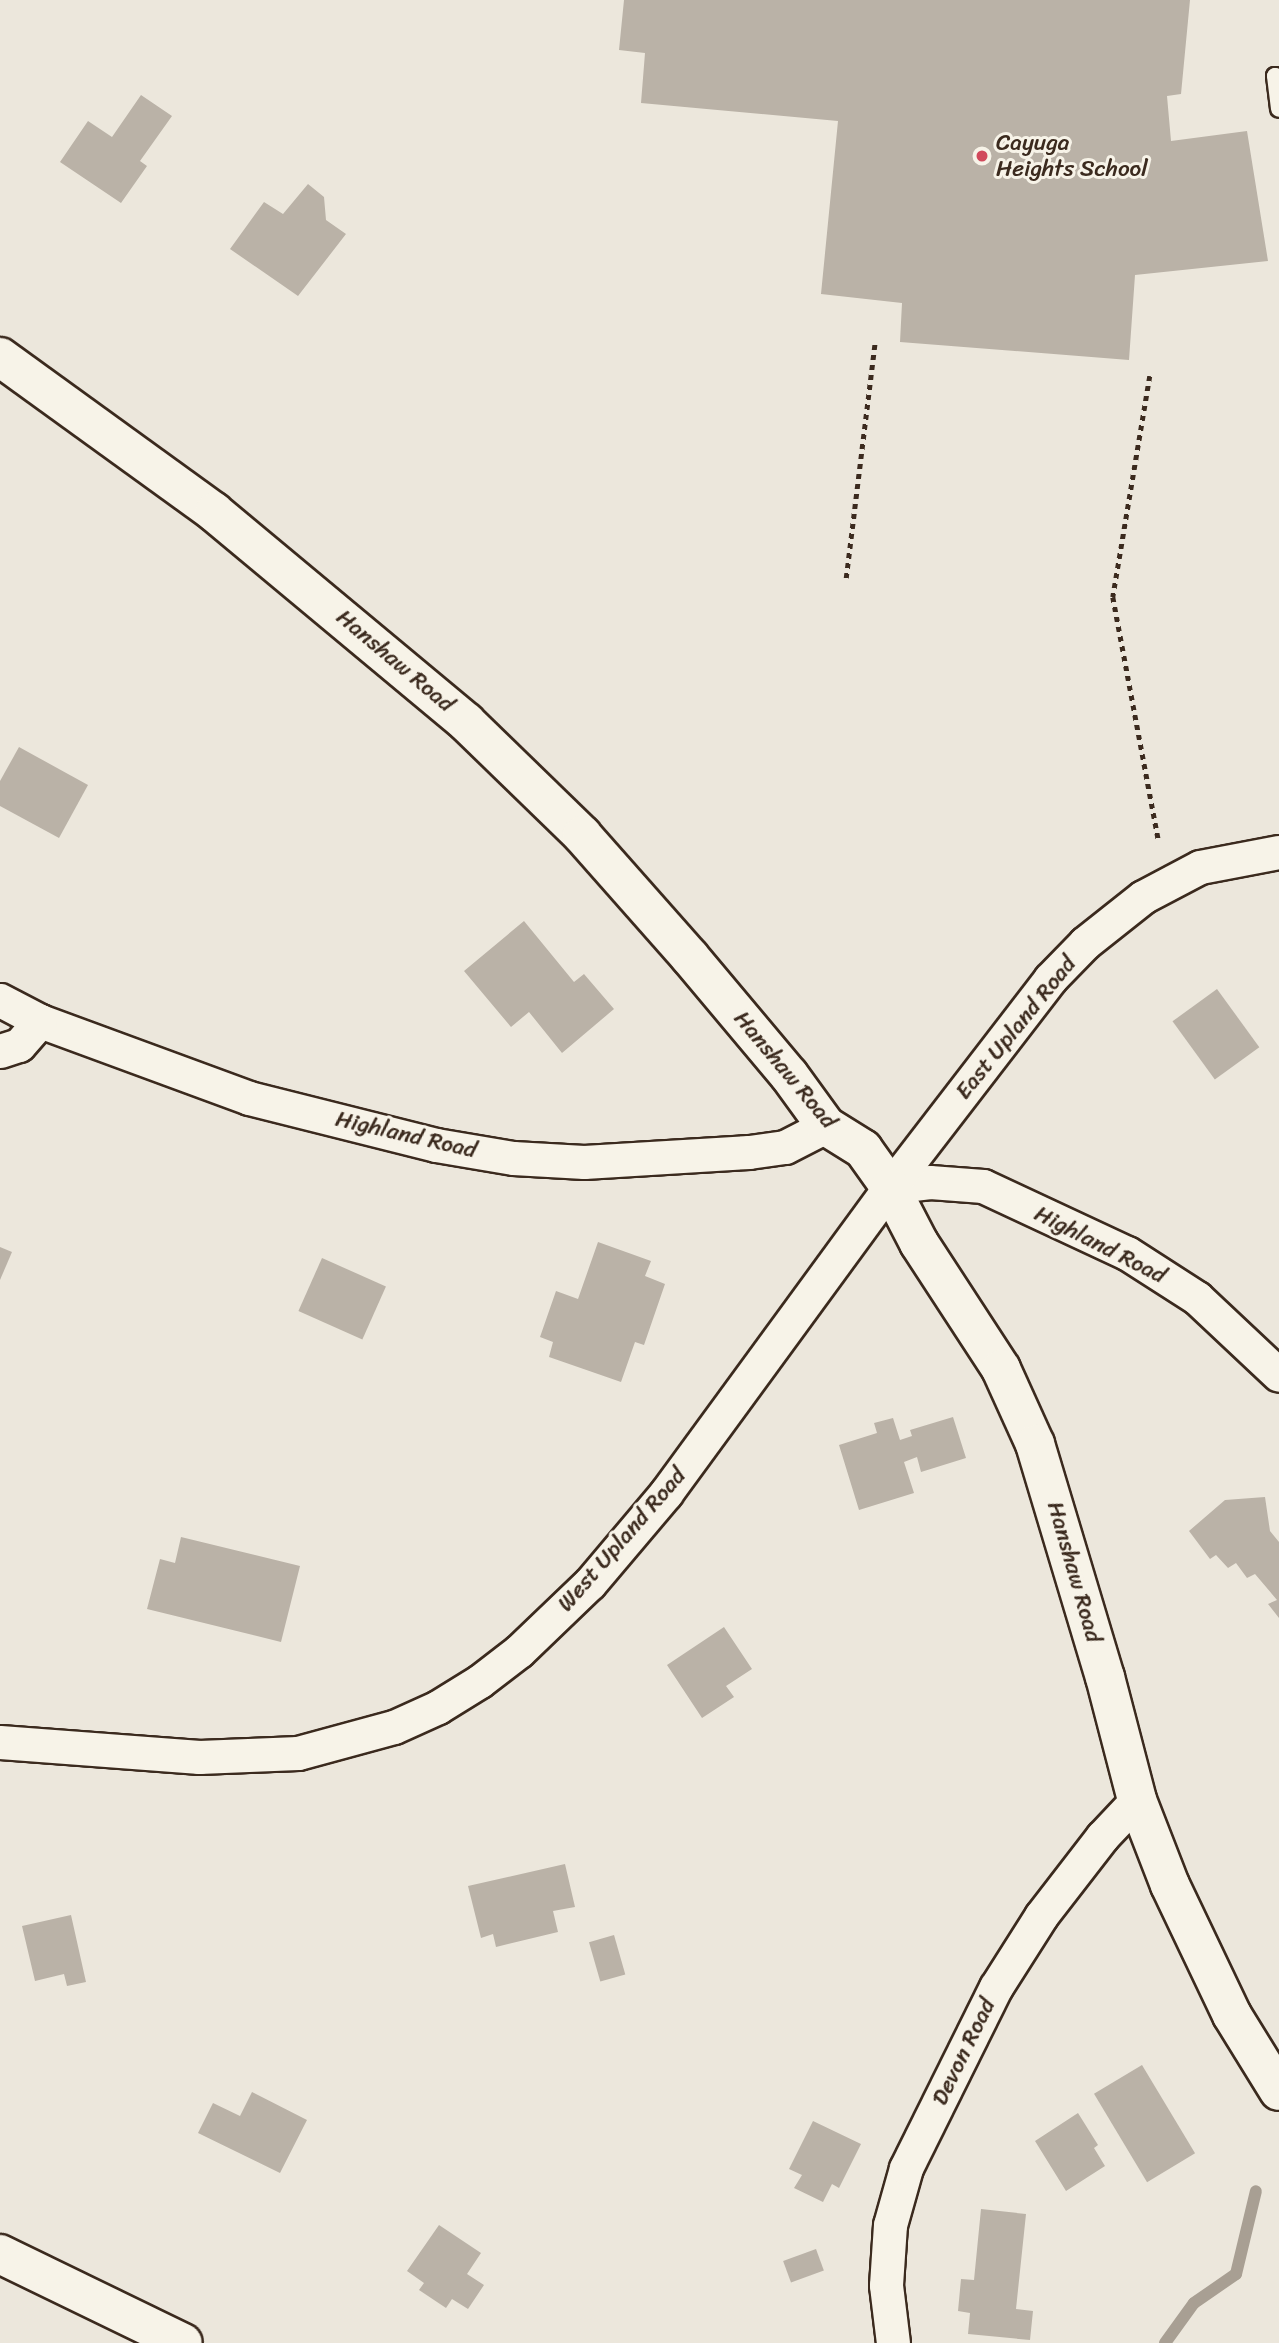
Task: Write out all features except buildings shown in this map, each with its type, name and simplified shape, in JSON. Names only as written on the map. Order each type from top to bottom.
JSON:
[{"type":"street","name":"Hanshaw Road","points":[[0,357],[214,512],[466,722],[582,835],[789,1075],[826,1126],[863,1149],[890,1187],[919,1243],[1001,1369],[1035,1444],[1105,1677],[1137,1800],[1170,1885],[1232,2015],[1279,2091]]},
{"type":"street","name":"East Upland Road","points":[[890,1187],[1050,979],[1110,922],[1143,897],[1200,867],[1279,852]]},
{"type":"street","name":"Highland Road","points":[[0,1000],[40,1021],[249,1098],[436,1145],[513,1158],[584,1162],[749,1152],[785,1147],[826,1126]]},
{"type":"street","points":[[0,1051],[19,1045],[40,1021]]},
{"type":"street","name":"Highland Road","points":[[890,1187],[930,1182],[983,1186],[1127,1253],[1197,1298],[1279,1375]]},
{"type":"street","name":"West Upland Road","points":[[0,1742],[199,1757],[298,1753],[394,1727],[438,1707],[480,1681],[519,1651],[590,1583],[666,1493],[890,1187]]},
{"type":"street","name":"Devon Road","points":[[893,2343],[886,2284],[890,2225],[906,2168],[1011,1963],[1041,1916],[1102,1837],[1137,1800]]},
{"type":"street","points":[[0,2253],[183,2343]]},
{"type":"lane","points":[[1279,77],[1275,76],[1279,110]]},
{"type":"path","points":[[846,578],[875,343]]},
{"type":"path","points":[[1150,376],[1113,597],[1159,842]]},
{"type":"waterway","points":[[1165,2343],[1194,2303],[1236,2274],[1256,2191]]},
{"type":"place","name":"Cayuga Heights School","points":[[982,156]]}]
